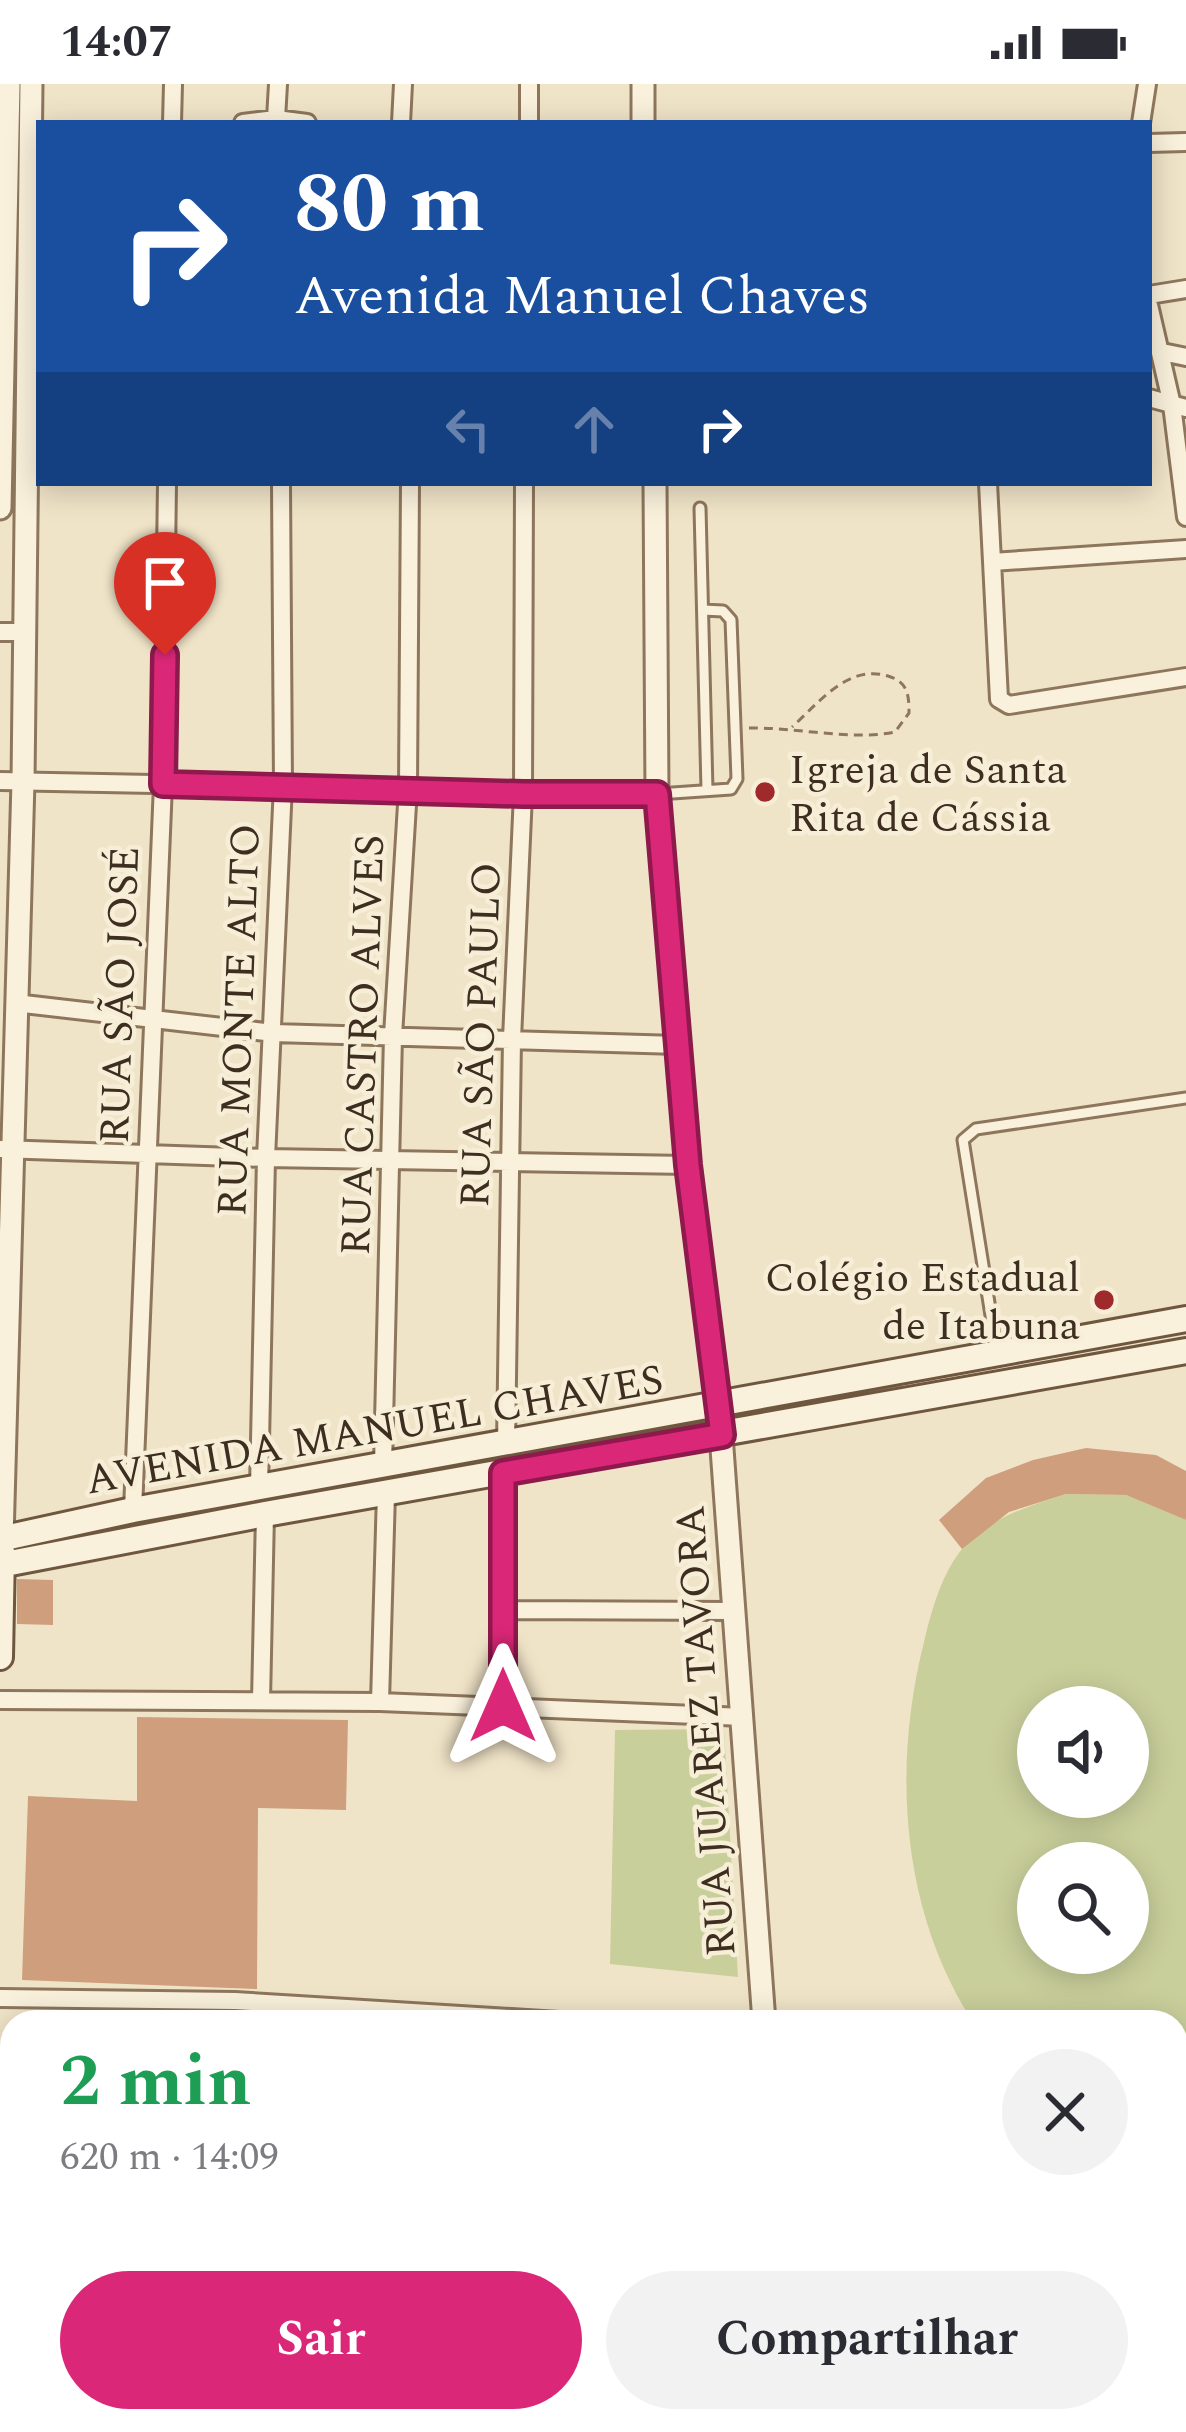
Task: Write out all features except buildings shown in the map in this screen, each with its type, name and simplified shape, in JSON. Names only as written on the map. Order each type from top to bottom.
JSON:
[{"type":"main road","name":"AVENIDA MANUEL CHAVES","points":[[1,1552],[262,1501],[383,1466],[1186,1319]]},
{"type":"main road","name":"AVENIDA MANUEL CHAVES","points":[[1,1552],[133,1510],[386,1492],[1186,1351]]},
{"type":"main road","points":[[0,1658],[1,1552]]},
{"type":"street","points":[[0,508],[9,84]]},
{"type":"street","points":[[1,1552],[11,632],[32,224],[31,84]]},
{"type":"street","points":[[172,120],[173,84]]},
{"type":"street","points":[[277,119],[278,84]]},
{"type":"street","points":[[401,120],[403,84]]},
{"type":"street","points":[[529,84],[529,120]]},
{"type":"street","points":[[643,84],[643,120]]},
{"type":"street","points":[[1141,120],[1147,84]]},
{"type":"street","points":[[268,120],[284,120]]},
{"type":"street","points":[[1152,143],[1186,142]]},
{"type":"street","points":[[1152,295],[1186,289]]},
{"type":"street","points":[[1152,316],[1175,400],[1186,517]]},
{"type":"street","points":[[1163,358],[1186,357]]},
{"type":"street","name":"RUA SÃO JOSÉ","points":[[133,1510],[163,784],[167,486]]},
{"type":"street","name":"RUA MONTE ALTO","points":[[261,1701],[266,1158],[283,785],[280,486]]},
{"type":"street","name":"RUA CASTRO ALVES","points":[[383,1466],[394,1036],[408,788],[410,486]]},
{"type":"street","name":"RUA SÃO PAULO","points":[[506,1445],[512,1040],[523,794],[524,486]]},
{"type":"street","points":[[655,486],[657,794],[688,1165],[716,1404]]},
{"type":"street","points":[[988,486],[996,694],[1004,703],[1186,677]]},
{"type":"street","points":[[992,562],[1186,549]]},
{"type":"street","points":[[11,781],[657,794]]},
{"type":"street","points":[[8,1001],[274,1033],[678,1045]]},
{"type":"street","points":[[6,1149],[688,1165]]},
{"type":"street","name":"RUA JUAREZ TAVORA","points":[[716,1404],[745,1718],[763,2010]]},
{"type":"street","points":[[503,1473],[503,1706]]},
{"type":"street","points":[[380,1702],[386,1492]]},
{"type":"street","points":[[504,1610],[734,1611]]},
{"type":"street","points":[[0,1700],[380,1702],[745,1718]]},
{"type":"street","points":[[0,1998],[235,2001],[381,2010]]},
{"type":"street","points":[[235,2001],[239,2010]]},
{"type":"lane","points":[[700,508],[707,790]]},
{"type":"lane","points":[[657,794],[731,789],[737,779],[731,620],[723,611],[703,610]]},
{"type":"lane","points":[[997,1354],[964,1140],[976,1129],[1186,1098]]},
{"type":"path","points":[[735,729],[792,727],[879,736],[895,732],[910,713],[908,692],[890,676],[856,675],[792,727]]},
{"type":"green space","points":[[1066,1494],[1126,1495],[1186,1520],[1186,2010],[966,2010],[930,1934],[909,1838],[906,1788],[914,1690],[938,1593],[962,1549],[984,1529]]},
{"type":"green space","points":[[724,1729],[738,1977],[610,1964],[615,1730]]},
{"type":"place","name":"Igreja de Santa Rita de Cássia","points":[[765,792]]},
{"type":"place","name":"Colégio Estadual de Itabuna","points":[[1104,1300]]},
{"type":"route","points":[[165,655],[163,784],[657,794],[688,1165],[722,1435],[503,1473],[503,1706]]}]
